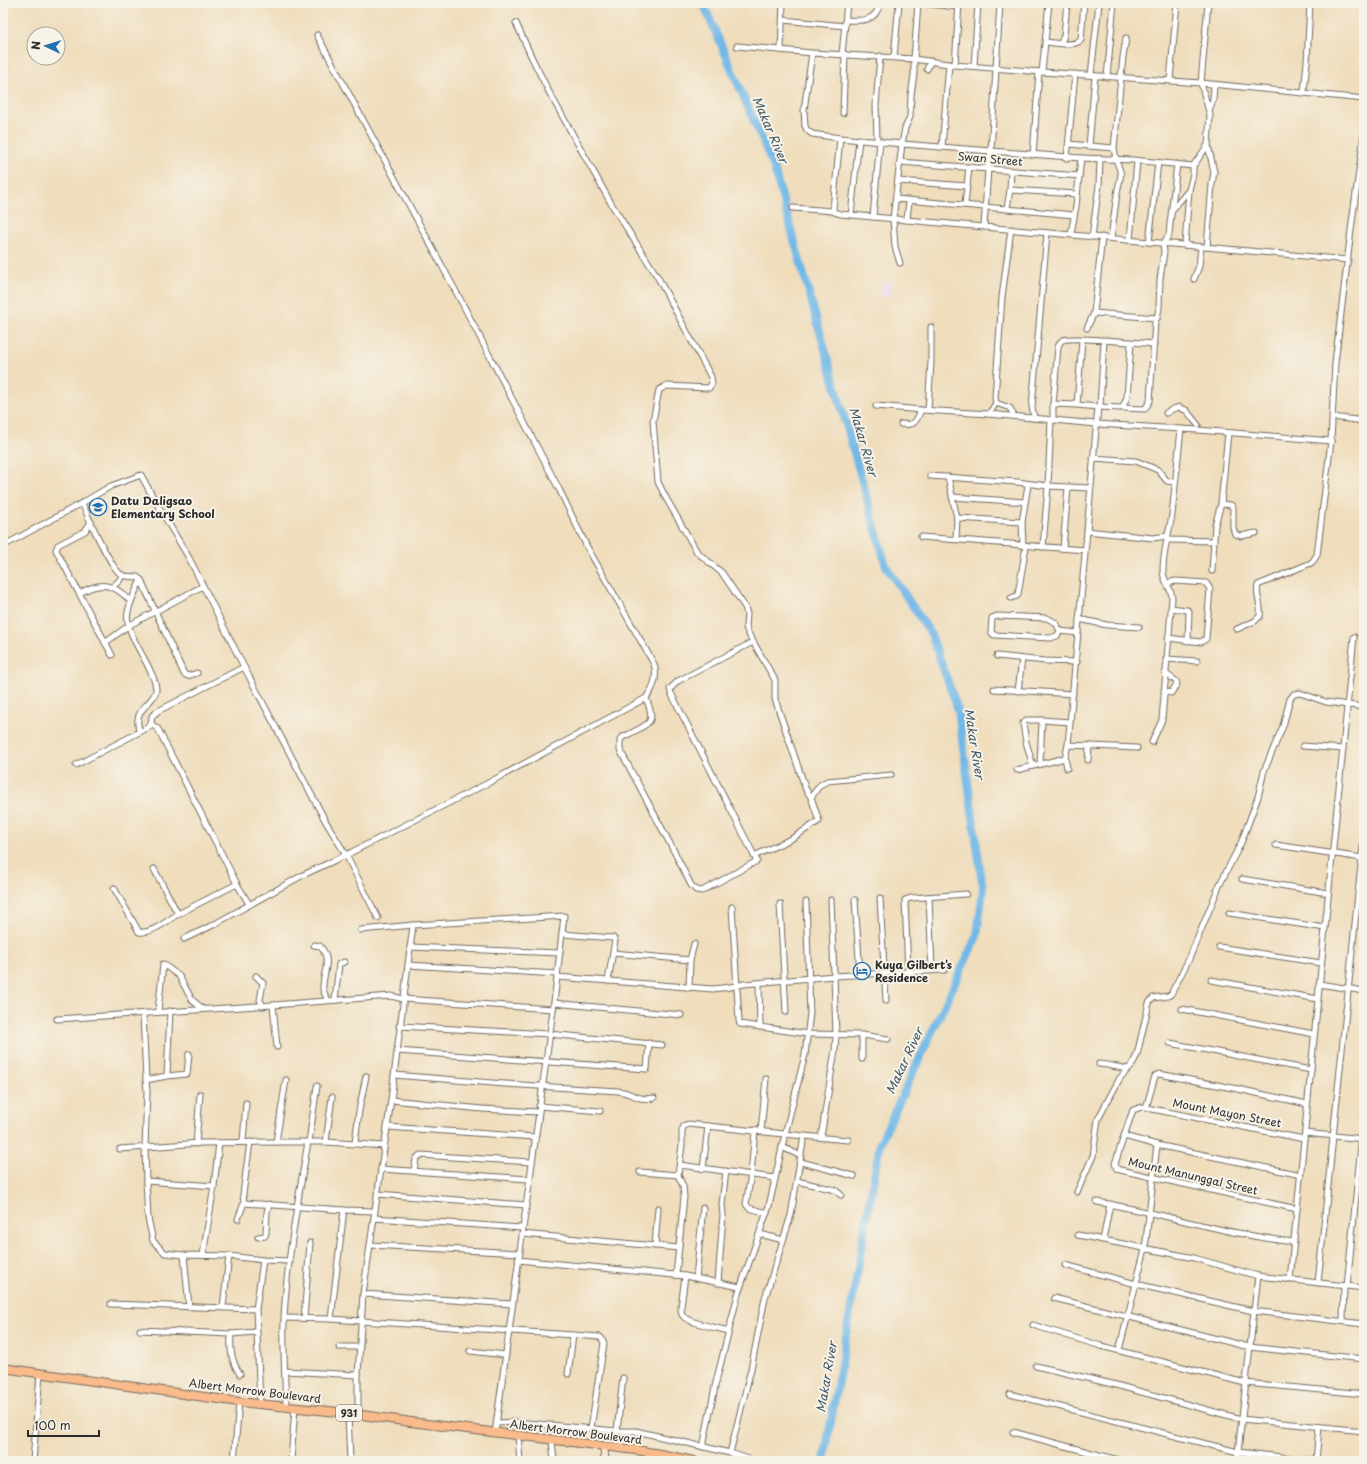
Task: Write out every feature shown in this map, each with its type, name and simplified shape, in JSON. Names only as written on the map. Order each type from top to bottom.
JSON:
[{"type":"main road","name":"Albert Morrow Boulevard","points":[[3,1368],[239,1402],[348,1413],[660,1454],[694,1461]]},
{"type":"street","points":[[781,50],[783,3]]},
{"type":"street","points":[[843,113],[843,54],[847,3]]},
{"type":"street","points":[[846,20],[858,20],[873,17],[880,3]]},
{"type":"street","points":[[894,57],[899,3]]},
{"type":"street","points":[[900,263],[895,247],[894,219],[902,144],[905,128],[910,117],[918,3],[959,5],[955,65]]},
{"type":"street","points":[[974,66],[978,3]]},
{"type":"street","points":[[984,226],[988,169],[991,151],[1000,3]]},
{"type":"street","points":[[1032,155],[1040,72],[1046,42],[1049,3]]},
{"type":"street","points":[[1061,43],[1064,34],[1067,3]]},
{"type":"street","points":[[1046,42],[1077,43],[1081,40],[1084,3]]},
{"type":"street","points":[[1089,146],[1099,3]]},
{"type":"street","points":[[1106,76],[1114,3]]},
{"type":"street","points":[[1170,80],[1177,3]]},
{"type":"street","points":[[1208,3],[1202,82],[1209,111],[1210,121],[1208,145],[1214,172],[1208,247]]},
{"type":"street","points":[[1304,92],[1310,3]]},
{"type":"street","points":[[783,20],[845,26]]},
{"type":"street","points":[[516,23],[549,92],[612,205],[657,276],[711,377],[712,383],[709,388],[666,386],[659,390],[653,421],[658,482],[697,552],[722,573],[745,607],[747,614],[746,627],[775,680],[775,699],[806,790],[811,797],[819,821],[791,839],[754,856]]},
{"type":"street","points":[[184,939],[213,925],[304,875],[490,782],[646,698],[651,692],[656,678],[654,664],[587,547],[559,489],[464,306],[317,35]]},
{"type":"street","points":[[1111,238],[1121,174],[1114,148],[1126,38]]},
{"type":"street","points":[[737,46],[812,53],[914,58],[955,65],[1040,72],[1202,82],[1214,85],[1304,92],[1364,99]]},
{"type":"street","points":[[812,53],[804,110],[805,126],[812,134],[902,144],[1067,158],[1116,159],[1193,166]]},
{"type":"street","points":[[872,217],[878,141],[876,105],[880,56]]},
{"type":"street","points":[[928,70],[931,61]]},
{"type":"street","points":[[942,147],[949,64]]},
{"type":"street","points":[[1067,158],[1075,74]]},
{"type":"street","points":[[1209,111],[1213,100],[1214,85]]},
{"type":"street","points":[[1236,629],[1255,621],[1260,616],[1261,608],[1257,590],[1258,585],[1307,565],[1316,559],[1331,441],[1335,363],[1364,135]]},
{"type":"street","points":[[833,211],[840,138]]},
{"type":"street","points":[[851,215],[859,139]]},
{"type":"street","points":[[1069,144],[1114,148]]},
{"type":"street","points":[[1185,245],[1189,190],[1193,174],[1193,166],[1208,145]]},
{"type":"street","points":[[1071,234],[1081,158]]},
{"type":"street","points":[[1092,237],[1099,185],[1100,159]]},
{"type":"street","points":[[1130,240],[1137,161]]},
{"type":"street","name":"Swan Street","points":[[900,162],[1079,176]]},
{"type":"street","points":[[1149,242],[1158,163]]},
{"type":"street","points":[[1053,404],[1123,407],[1138,410],[1145,409],[1147,407],[1150,401],[1155,321],[1157,318],[1164,252],[1163,244],[1168,235],[1177,164]]},
{"type":"street","points":[[965,205],[969,167]]},
{"type":"street","points":[[1007,208],[1011,171]]},
{"type":"street","points":[[898,180],[967,186]]},
{"type":"street","points":[[1010,190],[1077,194]]},
{"type":"street","points":[[1172,210],[1189,190]]},
{"type":"street","points":[[896,199],[1074,215]]},
{"type":"street","points":[[907,220],[909,201]]},
{"type":"street","points":[[793,208],[833,211],[840,214],[872,217],[1348,260]]},
{"type":"street","points":[[989,414],[996,403],[995,384],[1000,319],[1011,229]]},
{"type":"street","points":[[1034,418],[1032,407],[1047,233]]},
{"type":"street","points":[[1087,328],[1094,313],[1102,238]]},
{"type":"street","points":[[1194,278],[1199,266],[1201,247]]},
{"type":"street","points":[[1094,313],[1157,318]]},
{"type":"street","points":[[928,410],[931,362],[931,326]]},
{"type":"street","points":[[1043,547],[1053,404],[1060,344],[1064,339],[1154,344]]},
{"type":"street","points":[[1077,405],[1082,340]]},
{"type":"street","points":[[1067,768],[1066,758],[1077,662],[1078,632],[1090,488],[1099,407],[1104,341]]},
{"type":"street","points":[[1123,407],[1127,397],[1131,343]]},
{"type":"street","points":[[996,403],[1008,406],[1014,416]]},
{"type":"street","points":[[876,406],[1331,441]]},
{"type":"street","points":[[1166,413],[1179,407],[1182,410],[1186,410],[1198,425]]},
{"type":"street","points":[[901,424],[909,425],[914,423],[921,410]]},
{"type":"street","points":[[1332,417],[1364,421]]},
{"type":"street","points":[[1152,742],[1161,724],[1166,673],[1172,594],[1162,571],[1171,516],[1181,429]]},
{"type":"street","points":[[1212,571],[1215,525],[1221,504],[1228,433]]},
{"type":"street","points":[[1093,458],[1136,461],[1158,470],[1167,481],[1175,482]]},
{"type":"street","points":[[3,546],[111,486],[141,475],[189,558],[244,667],[326,822],[346,855],[378,918]]},
{"type":"street","points":[[930,476],[1017,482],[1028,485],[1068,488],[1090,488]]},
{"type":"street","points":[[948,477],[957,518],[956,539]]},
{"type":"street","points":[[1011,598],[1017,596],[1018,594],[1025,546],[1022,522],[1028,485]]},
{"type":"street","points":[[1063,548],[1068,488]]},
{"type":"street","points":[[952,497],[1025,502]]},
{"type":"street","points":[[82,503],[113,565],[122,576],[137,577],[141,580],[184,674],[188,676],[197,673]]},
{"type":"street","points":[[1221,504],[1231,505],[1233,508],[1233,528],[1235,534],[1241,536],[1256,532]]},
{"type":"street","points":[[957,518],[1022,522]]},
{"type":"street","points":[[91,522],[85,531],[58,545],[56,549],[112,655]]},
{"type":"street","points":[[1087,531],[1154,538],[1214,541]]},
{"type":"street","points":[[921,537],[1085,550]]},
{"type":"street","points":[[112,587],[122,576]]},
{"type":"street","points":[[139,732],[138,720],[142,709],[156,694],[157,690],[152,675],[128,626],[127,613],[141,580]]},
{"type":"street","points":[[1167,583],[1176,581],[1203,582],[1209,586],[1206,640],[1200,642],[1168,638]]},
{"type":"street","points":[[80,593],[98,585],[112,587],[125,595],[131,602]]},
{"type":"street","points":[[105,642],[128,626],[203,586]]},
{"type":"street","points":[[1172,608],[1189,611],[1188,641]]},
{"type":"street","points":[[997,616],[1047,618],[1056,623],[1060,631],[1057,636],[1050,638],[994,635],[991,632],[991,620],[997,616]]},
{"type":"street","points":[[1079,619],[1107,625],[1139,627]]},
{"type":"street","points":[[1060,631],[1078,632]]},
{"type":"street","points":[[1290,1280],[1354,636]]},
{"type":"street","points":[[646,698],[650,710],[650,721],[623,737],[620,740],[620,750],[694,889],[702,891],[757,861],[670,691],[671,687],[678,681],[753,642]]},
{"type":"street","points":[[997,656],[1045,661],[1077,662]]},
{"type":"street","points":[[1018,691],[1022,658]]},
{"type":"street","points":[[1166,659],[1197,661]]},
{"type":"street","points":[[152,724],[152,716],[158,710],[244,667]]},
{"type":"street","points":[[1164,691],[1171,693],[1177,684],[1176,681],[1166,673]]},
{"type":"street","points":[[994,689],[1073,694]]},
{"type":"street","points":[[1077,1192],[1093,1156],[1098,1119],[1120,1078],[1137,1056],[1149,1003],[1153,998],[1168,996],[1173,991],[1189,959],[1220,884],[1241,843],[1258,797],[1264,770],[1285,722],[1290,699],[1294,694],[1300,693],[1326,702],[1364,707]]},
{"type":"street","points":[[1033,766],[1026,742],[1023,723],[1026,720],[1070,722]]},
{"type":"street","points":[[1040,764],[1042,720]]},
{"type":"street","points":[[76,765],[152,724]]},
{"type":"street","points":[[152,724],[158,729],[237,884],[249,904]]},
{"type":"street","points":[[1068,745],[1137,748]]},
{"type":"street","points":[[1088,760],[1089,746]]},
{"type":"street","points":[[1303,746],[1343,748]]},
{"type":"street","points":[[1018,770],[1066,758]]},
{"type":"street","points":[[811,797],[820,785],[827,781],[891,775]]},
{"type":"street","points":[[1318,1283],[1364,836]]},
{"type":"street","points":[[1276,845],[1362,858]]},
{"type":"street","points":[[154,869],[178,914]]},
{"type":"street","points":[[1242,879],[1328,893]]},
{"type":"street","points":[[114,888],[137,928],[141,932],[153,929],[178,914],[237,884]]},
{"type":"street","points":[[908,972],[905,901],[907,898],[966,894]]},
{"type":"street","points":[[929,897],[932,970]]},
{"type":"street","points":[[880,898],[883,974],[886,1001]]},
{"type":"street","points":[[821,1137],[836,1036],[830,900]]},
{"type":"street","points":[[855,900],[860,974]]},
{"type":"street","points":[[703,1447],[728,1331],[740,1288],[767,1213],[802,1067],[810,1013],[806,902]]},
{"type":"street","points":[[780,904],[786,1012]]},
{"type":"street","points":[[732,907],[739,1023],[742,1025],[808,1034],[862,1036],[888,1039]]},
{"type":"street","points":[[1229,913],[1324,928]]},
{"type":"street","points":[[361,930],[413,925],[564,916],[554,1003],[495,1433]]},
{"type":"street","points":[[358,1415],[360,1321],[363,1294],[391,1100],[399,1026],[413,925]]},
{"type":"street","points":[[562,934],[613,938],[613,953],[608,981]]},
{"type":"street","points":[[688,988],[690,960],[694,944]]},
{"type":"street","points":[[314,945],[320,946],[326,955],[327,968],[323,990],[328,1000]]},
{"type":"street","points":[[410,947],[560,953]]},
{"type":"street","points":[[1219,947],[1321,963]]},
{"type":"street","points":[[613,953],[690,960]]},
{"type":"street","points":[[335,1000],[339,964],[344,962]]},
{"type":"street","points":[[158,1012],[163,964],[179,976],[192,1000],[203,1009]]},
{"type":"street","points":[[408,965],[557,976],[688,988],[717,989],[744,984],[785,980],[860,974],[944,970]]},
{"type":"street","points":[[256,976],[263,983],[260,1000],[263,1006]]},
{"type":"street","points":[[1211,980],[1318,999]]},
{"type":"street","points":[[759,983],[760,1027]]},
{"type":"street","points":[[1319,984],[1364,991]]},
{"type":"street","points":[[57,1019],[391,996],[403,999],[553,1010]]},
{"type":"street","points":[[554,1003],[681,1016]]},
{"type":"street","points":[[273,1005],[277,1047]]},
{"type":"street","points":[[1182,1009],[1314,1034]]},
{"type":"street","points":[[167,1076],[170,1011]]},
{"type":"street","points":[[143,1014],[143,1054],[147,1092],[145,1148],[146,1181],[148,1218],[153,1240],[165,1253],[184,1255],[203,1254],[290,1261]]},
{"type":"street","points":[[399,1026],[549,1034],[662,1045]]},
{"type":"street","points":[[862,1036],[862,1059]]},
{"type":"street","points":[[397,1051],[646,1069],[649,1043]]},
{"type":"street","points":[[1170,1043],[1311,1070]]},
{"type":"street","points":[[146,1080],[187,1074],[189,1054]]},
{"type":"street","points":[[1099,1064],[1107,1064],[1128,1069]]},
{"type":"street","points":[[1301,1175],[1157,1145],[1124,1136],[1134,1110],[1139,1107],[1146,1108],[1155,1076],[1159,1074],[1307,1104]]},
{"type":"street","points":[[394,1075],[618,1091],[630,1093],[641,1099],[654,1098]]},
{"type":"street","points":[[355,1143],[359,1111],[366,1076]]},
{"type":"street","points":[[762,1131],[766,1079]]},
{"type":"street","points":[[276,1142],[286,1080]]},
{"type":"street","points":[[291,1461],[290,1407],[285,1371],[284,1318],[297,1207],[317,1086]]},
{"type":"street","points":[[196,1144],[200,1094]]},
{"type":"street","points":[[326,1142],[332,1097]]},
{"type":"street","points":[[391,1100],[482,1109],[538,1112]]},
{"type":"street","points":[[243,1142],[246,1103]]},
{"type":"street","points":[[539,1106],[600,1111]]},
{"type":"street","name":"Mount Mayon Street","points":[[1146,1108],[1305,1136],[1334,1136],[1363,1139]]},
{"type":"street","points":[[1343,1321],[1345,1286],[1363,1139],[1364,1115]]},
{"type":"street","points":[[676,1275],[684,1192],[678,1174],[680,1166],[682,1130],[684,1126],[688,1124],[848,1140]]},
{"type":"street","points":[[703,1169],[708,1126]]},
{"type":"street","points":[[387,1127],[535,1137]]},
{"type":"street","points":[[755,1130],[751,1174],[746,1201],[747,1206],[754,1210],[767,1213]]},
{"type":"street","points":[[730,1453],[751,1368],[765,1298],[791,1215],[804,1136]]},
{"type":"street","name":"Mount Manunggal Street","points":[[1124,1136],[1116,1164],[1117,1169],[1297,1210]]},
{"type":"street","points":[[120,1149],[219,1142],[326,1142],[384,1146]]},
{"type":"street","points":[[203,1254],[214,1186],[219,1142]]},
{"type":"street","points":[[238,1219],[244,1203],[243,1194],[250,1142]]},
{"type":"street","points":[[1119,1350],[1145,1249],[1157,1145]]},
{"type":"street","points":[[782,1147],[801,1159],[854,1176]]},
{"type":"street","points":[[414,1171],[416,1159],[420,1155],[531,1162]]},
{"type":"street","points":[[680,1166],[775,1178]]},
{"type":"street","points":[[381,1168],[529,1179]]},
{"type":"street","points":[[718,1282],[723,1215],[722,1202],[726,1171]]},
{"type":"street","points":[[640,1172],[678,1174]]},
{"type":"street","points":[[146,1181],[214,1186]]},
{"type":"street","points":[[797,1181],[835,1190],[841,1195]]},
{"type":"street","points":[[377,1194],[526,1205]]},
{"type":"street","points":[[1097,1202],[1150,1212],[1257,1237],[1294,1242]]},
{"type":"street","points":[[244,1203],[374,1211]]},
{"type":"street","points":[[258,1237],[265,1236],[266,1234],[266,1212],[269,1204]]},
{"type":"street","points":[[1103,1240],[1110,1204]]},
{"type":"street","points":[[655,1246],[658,1208]]},
{"type":"street","points":[[696,1278],[702,1208]]},
{"type":"street","points":[[331,1319],[344,1210]]},
{"type":"street","points":[[374,1218],[522,1231],[679,1248]]},
{"type":"street","points":[[760,1234],[783,1240]]},
{"type":"street","points":[[1078,1235],[1212,1262],[1258,1276],[1364,1288]]},
{"type":"street","points":[[304,1318],[310,1243]]},
{"type":"street","points":[[370,1245],[519,1253]]},
{"type":"street","points":[[184,1255],[189,1307]]},
{"type":"street","points":[[223,1307],[230,1256]]},
{"type":"street","points":[[260,1404],[256,1309],[263,1260]]},
{"type":"street","points":[[518,1260],[685,1276],[740,1288]]},
{"type":"street","points":[[1065,1265],[1136,1284],[1253,1311],[1364,1324]]},
{"type":"street","points":[[685,1276],[681,1307],[683,1316],[686,1319],[728,1331]]},
{"type":"street","points":[[1237,1461],[1258,1276]]},
{"type":"street","points":[[363,1294],[512,1304]]},
{"type":"street","points":[[1054,1298],[1249,1347],[1364,1359]]},
{"type":"street","points":[[111,1304],[256,1309]]},
{"type":"street","points":[[284,1318],[331,1319],[600,1337],[604,1343],[591,1428]]},
{"type":"street","points":[[1033,1325],[1101,1346],[1245,1384],[1364,1394]]},
{"type":"street","points":[[140,1330],[231,1334],[256,1332]]},
{"type":"street","points":[[231,1334],[230,1352],[233,1362],[240,1374]]},
{"type":"street","points":[[568,1374],[573,1335]]},
{"type":"street","points":[[339,1347],[359,1347]]},
{"type":"street","points":[[470,1352],[506,1355]]},
{"type":"street","points":[[1036,1366],[1112,1384],[1241,1419],[1364,1431]]},
{"type":"street","points":[[285,1371],[358,1375]]},
{"type":"street","points":[[33,1461],[40,1374]]},
{"type":"street","points":[[618,1431],[624,1378]]},
{"type":"street","points":[[1010,1394],[1238,1452],[1303,1460],[1316,1461],[1319,1426]]},
{"type":"street","points":[[234,1461],[239,1402]]},
{"type":"street","points":[[348,1413],[350,1461]]},
{"type":"street","points":[[496,1422],[520,1422],[618,1431],[636,1431],[730,1453],[752,1460]]},
{"type":"street","points":[[1013,1432],[1122,1461]]},
{"type":"street","points":[[518,1436],[520,1461]]},
{"type":"street","points":[[552,1440],[554,1461]]},
{"type":"street","points":[[604,1447],[605,1461]]},
{"type":"shaded area","points":[[882,282],[892,283],[890,297],[880,296]]},
{"type":"waterway","name":"Makar River","points":[[703,3],[773,165],[886,566],[931,634],[958,710],[983,889],[977,936],[880,1143],[824,1461]]},
{"type":"place","name":"Datu Daligsao Elementary School","points":[[98,507]]},
{"type":"place","name":"Kuya Gilbert’s Residence","points":[[862,971]]}]
